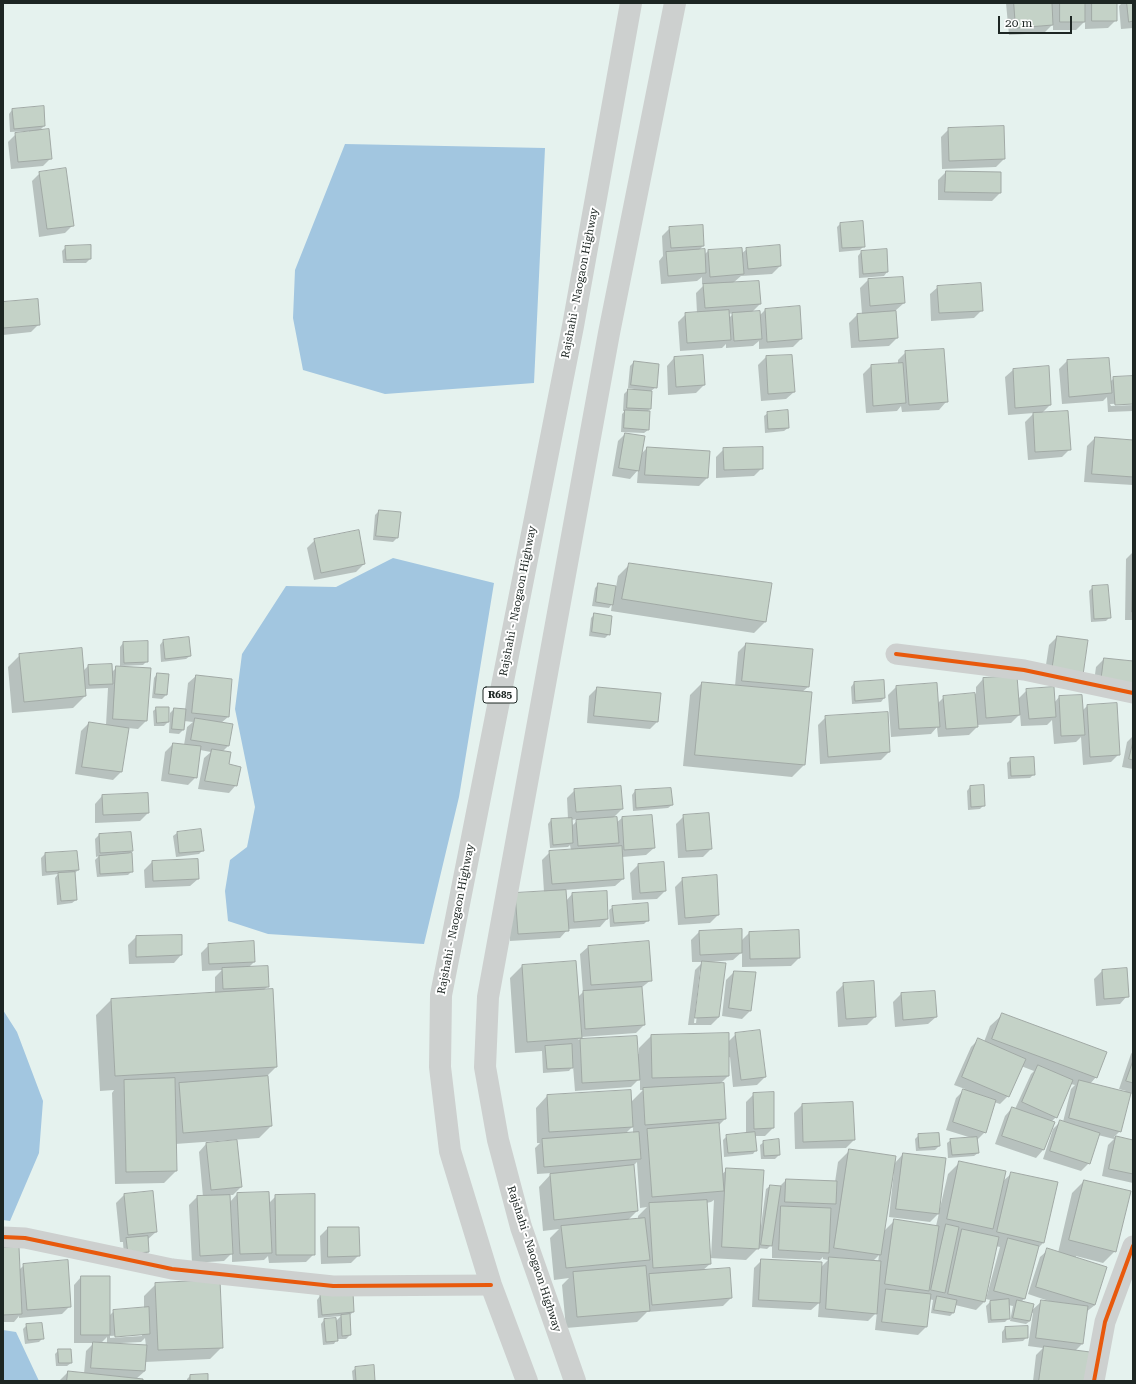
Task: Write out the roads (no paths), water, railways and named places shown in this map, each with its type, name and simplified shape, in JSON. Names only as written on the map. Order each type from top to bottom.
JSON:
[{"type":"main road","name":"Rajshahi - Naogaon Highway","points":[[527,1381],[491,1285],[450,1151],[440,1067],[441,995],[573,326],[631,3]]},
{"type":"main road","name":"Rajshahi - Naogaon Highway","points":[[575,1381],[521,1227],[498,1140],[485,1067],[488,998],[608,341],[675,3]]},
{"type":"street","points":[[896,654],[1024,670],[1133,693]]},
{"type":"street","points":[[3,1237],[25,1238],[172,1268],[333,1286],[491,1285]]},
{"type":"street","points":[[1094,1381],[1105,1322],[1133,1246]]},
{"type":"water","points":[[345,144],[545,148],[534,383],[385,394],[303,370],[293,318],[295,270]]},
{"type":"water","points":[[393,558],[494,583],[459,797],[424,944],[268,934],[228,921],[225,891],[230,860],[247,847],[255,807],[235,709],[242,654],[286,586],[336,587]]},
{"type":"water","points":[[3,1010],[17,1032],[43,1101],[39,1153],[10,1221],[3,1220]]},
{"type":"water","points":[[3,1330],[16,1332],[39,1381],[3,1381]]}]
